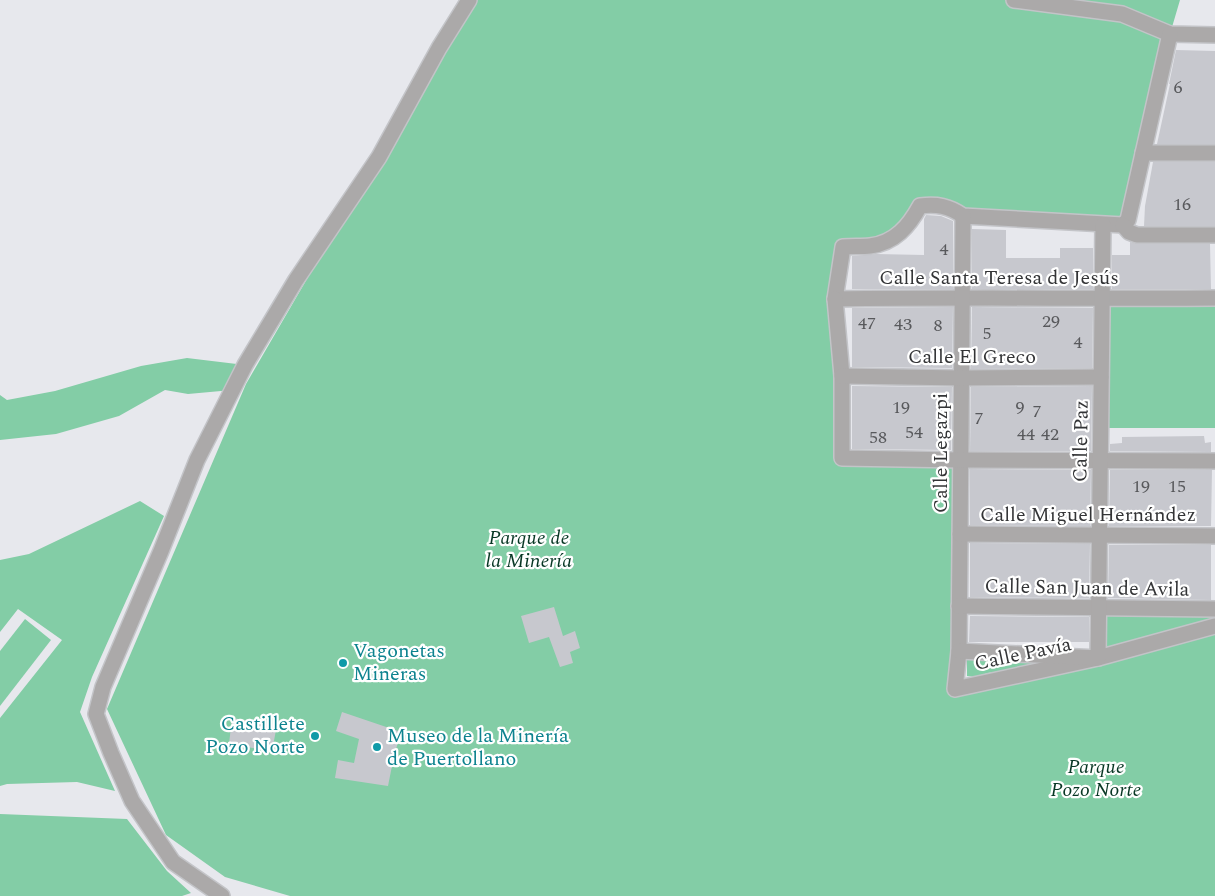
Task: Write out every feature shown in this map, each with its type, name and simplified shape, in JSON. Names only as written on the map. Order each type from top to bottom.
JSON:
[{"type":"street","points":[[222,896],[173,862],[132,801],[96,714],[103,687],[161,551],[197,460],[245,365],[296,280],[379,157],[439,48],[469,0]]},
{"type":"street","points":[[1014,0],[1122,14],[1170,34],[1215,35]]},
{"type":"street","points":[[1170,34],[1126,222],[1129,232],[1137,235],[1215,235]]},
{"type":"street","points":[[1143,153],[1215,153]]},
{"type":"street","points":[[1126,222],[1103,225],[964,216],[955,210],[935,204],[920,206],[902,231],[887,241],[871,246],[843,247],[835,299],[842,376],[842,458],[1215,461]]},
{"type":"street","name":"Calle Legazpi","points":[[955,689],[959,651],[964,216]]},
{"type":"street","name":"Calle Paz","points":[[1098,658],[1103,225]]},
{"type":"street","name":"Calle Santa Teresa de Jesús","points":[[835,299],[963,297],[1215,298]]},
{"type":"street","name":"Calle El Greco","points":[[842,376],[961,378],[1101,377]]},
{"type":"street","name":"Calle Miguel Hernández","points":[[960,534],[1215,536]]},
{"type":"street","name":"Calle San Juan de Avila","points":[[959,606],[1215,609]]},
{"type":"street","name":"Calle Pavía","points":[[955,689],[1098,658],[1215,626]]},
{"type":"street","name":"Calle Pavía","points":[[959,651],[1098,658]]},
{"type":"green space","name":"Parque de la Minería","points":[[467,0],[1180,0],[1170,34],[1128,220],[955,210],[933,197],[920,206],[902,231],[843,247],[842,458],[961,460],[956,689],[1098,658],[1099,608],[1215,609],[1215,896],[290,896],[225,877],[166,835],[107,709],[246,384],[463,10]]},
{"type":"green space","points":[[1102,298],[1215,298],[1215,428],[1101,428]]},
{"type":"green space","points":[[187,358],[245,365],[232,390],[188,394],[165,390],[119,416],[56,434],[0,440],[0,395],[7,400],[55,391],[141,366]]},
{"type":"green space","points":[[140,501],[164,516],[92,677],[80,712],[115,791],[77,782],[7,784],[0,786],[0,718],[62,640],[18,609],[0,632],[0,560],[29,554]]},
{"type":"green space","points":[[25,619],[51,640],[0,706],[0,651]]},
{"type":"green space","points":[[967,659],[1062,661],[988,673],[975,677],[967,676]]},
{"type":"green space","points":[[0,814],[127,819],[167,871],[191,893],[182,896],[0,896]]},
{"type":"building","points":[[1176,50],[1215,51],[1215,144],[1157,144]]},
{"type":"building","points":[[1153,162],[1215,162],[1215,226],[1144,226],[1145,206]]},
{"type":"building","points":[[926,215],[941,216],[953,221],[953,289],[852,289],[852,256],[876,254],[924,255],[924,219]]},
{"type":"building","points":[[972,229],[1006,230],[1006,258],[1060,258],[1060,248],[1093,248],[1093,289],[972,289]]},
{"type":"building","points":[[1130,242],[1137,244],[1210,244],[1211,289],[1112,289],[1112,255],[1130,255]]},
{"type":"building","points":[[953,307],[952,368],[852,367],[852,308]]},
{"type":"building","points":[[972,307],[1093,308],[1092,368],[971,369]]},
{"type":"building","points":[[852,386],[952,387],[951,450],[852,449]]},
{"type":"building","points":[[1092,386],[1091,451],[970,451],[971,387]]},
{"type":"building","points":[[1204,436],[1205,443],[1211,442],[1211,452],[1110,451],[1110,444],[1122,443],[1122,437]]},
{"type":"building","points":[[970,469],[1091,470],[1090,526],[970,525]]},
{"type":"building","points":[[1110,470],[1212,470],[1211,526],[1109,526]]},
{"type":"building","points":[[970,543],[1090,544],[1089,598],[970,597]]},
{"type":"building","points":[[1109,545],[1211,545],[1211,600],[1108,598]]},
{"type":"building","points":[[554,607],[563,636],[575,631],[580,648],[570,652],[573,663],[560,667],[549,637],[529,643],[521,616]]},
{"type":"building","points":[[970,616],[1089,617],[1089,642],[969,642]]},
{"type":"building","name":"Museo de la Minería de Puertollano","points":[[342,712],[401,732],[388,786],[335,778],[338,760],[354,763],[359,739],[336,731]]},
{"type":"building","points":[[232,718],[277,725],[272,751],[229,744]]},
{"type":"place","name":"Vagonetas Mineras","points":[[343,663]]},
{"type":"place","name":"Castillete Pozo Norte","points":[[315,736]]},
{"type":"place","name":"Museo de la Minería de Puertollano","points":[[377,747]]},
{"type":"park label","name":"Parque Pozo Norte","points":[[1096,778]]}]
